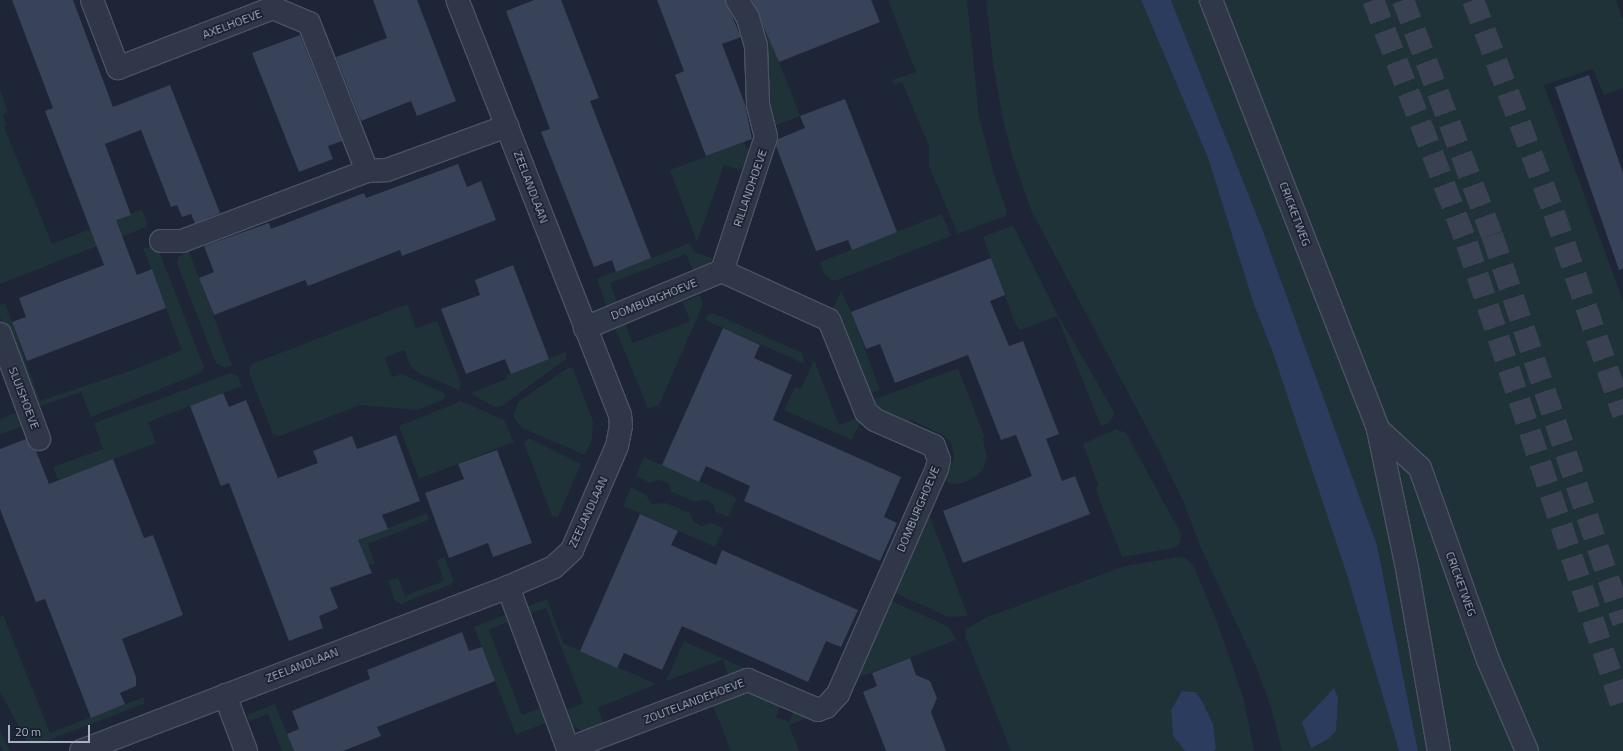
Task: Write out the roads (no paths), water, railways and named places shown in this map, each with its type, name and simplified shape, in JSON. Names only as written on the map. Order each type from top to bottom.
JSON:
[{"type":"street","name":"AXELHOEVE","points":[[92,0],[118,68],[273,8],[309,23],[367,171]]},
{"type":"street","name":"ZEELANDLAAN","points":[[81,751],[508,587],[554,567],[572,550],[617,446],[621,426],[620,415],[458,0]]},
{"type":"street","name":"RILLANDHOEVE","points":[[722,271],[766,137],[758,104],[756,46],[748,18],[737,0]]},
{"type":"street","name":"CRICKETWEG","points":[[1212,0],[1378,428],[1407,568],[1439,751]]},
{"type":"street","points":[[161,241],[182,241],[367,171],[387,170],[507,126]]},
{"type":"street","name":"DOMBURGHOEVE","points":[[585,328],[722,271],[821,315],[829,320],[834,328],[866,412],[875,420],[934,446],[939,460],[932,482],[838,694],[832,702],[818,710]]},
{"type":"street","name":"SLUISHOEVE","points":[[0,334],[39,439]]},
{"type":"street","name":"CRICKETWEG","points":[[1378,428],[1420,468],[1488,660],[1527,751]]},
{"type":"street","name":"ZOUTELANDEHOEVE","points":[[508,587],[568,750],[748,680],[818,710]]},
{"type":"street","points":[[226,695],[246,751]]},
{"type":"water","points":[[1141,0],[1171,0],[1263,231],[1377,545],[1418,751],[1399,751],[1347,575],[1272,350],[1254,305],[1208,158]]},
{"type":"water","points":[[1334,688],[1338,698],[1336,731],[1328,739],[1311,748],[1302,722]]},
{"type":"water","points":[[1182,691],[1196,692],[1203,703],[1213,724],[1216,749],[1214,751],[1185,751],[1173,736],[1171,710]]},
{"type":"tunnel","points":[[1373,0],[1467,244],[1623,710]]},
{"type":"tunnel","points":[[1403,0],[1492,235],[1623,622]]},
{"type":"tunnel","points":[[1473,0],[1554,213],[1623,414]]}]
